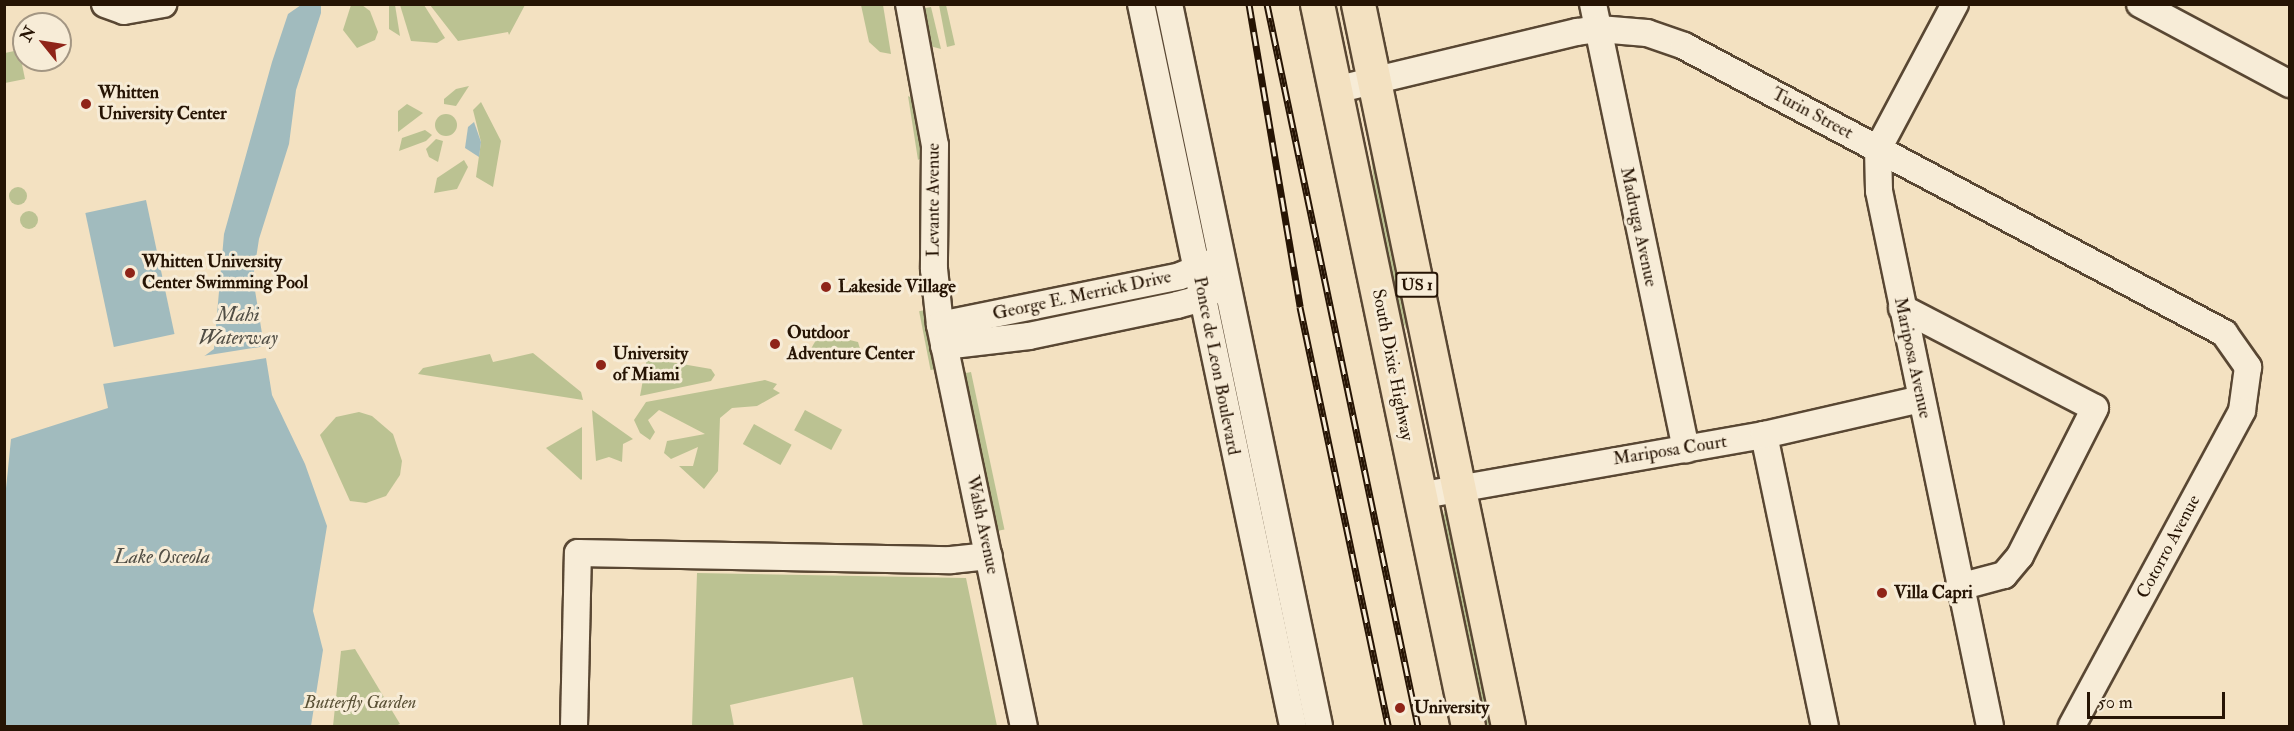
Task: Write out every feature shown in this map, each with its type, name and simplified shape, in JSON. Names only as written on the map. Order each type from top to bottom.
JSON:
[{"type":"highway","name":"South Dixie Highway","points":[[1317,4],[1418,496],[1468,726]]},
{"type":"highway","name":"US 1","points":[[1358,4],[1508,726]]},
{"type":"street","points":[[105,4],[124,11],[163,4]]},
{"type":"street","name":"Levante Avenue","points":[[909,4],[935,145],[934,269],[942,335]]},
{"type":"street","name":"Ponce de Leon Boulevard","points":[[1141,4],[1293,726]]},
{"type":"street","name":"Ponce de Leon Boulevard","points":[[1169,4],[1319,726]]},
{"type":"street","name":"Mariposa Avenue","points":[[1954,4],[1878,149],[1879,191],[1959,587],[1990,726]]},
{"type":"street","points":[[2140,4],[2289,84]]},
{"type":"street","name":"Turin Street","points":[[1335,90],[1374,82],[1596,16],[1684,46],[2218,329],[2234,343],[2247,363]]},
{"type":"street","name":"Madruga Avenue","points":[[1596,16],[1686,449]]},
{"type":"street","name":"George E. Merrick Drive","points":[[942,335],[1134,285],[1223,268]]},
{"type":"street","name":"George E. Merrick Drive","points":[[942,335],[1029,336],[1203,298],[1223,268]]},
{"type":"street","points":[[1134,285],[1140,312]]},
{"type":"street","points":[[1902,308],[2095,408],[2020,556],[2004,575],[1959,587]]},
{"type":"street","name":"Walsh Avenue","points":[[942,335],[1024,726]]},
{"type":"street","name":"Cotorro Avenue","points":[[2072,726],[2242,411],[2249,382],[2247,363]]},
{"type":"street","name":"Mariposa Court","points":[[1418,496],[1764,435],[1921,399]]},
{"type":"street","points":[[1764,435],[1825,726]]},
{"type":"street","points":[[574,726],[578,553],[951,560],[989,556]]},
{"type":"green space","points":[[351,5],[362,5],[370,11],[378,32],[375,40],[357,48],[343,30]]},
{"type":"green space","points":[[389,5],[395,5],[400,36],[389,29]]},
{"type":"green space","points":[[400,5],[424,5],[445,38],[437,43],[411,41]]},
{"type":"green space","points":[[430,5],[525,5],[509,35],[508,32],[458,41]]},
{"type":"green space","points":[[861,5],[883,5],[891,54],[880,52],[869,42]]},
{"type":"green space","points":[[939,5],[946,5],[955,45],[947,47]]},
{"type":"green space","points":[[1151,5],[1159,5],[1188,152],[1184,151]]},
{"type":"green space","points":[[931,7],[941,49],[930,46],[926,39],[920,9]]},
{"type":"green space","points":[[12,52],[12,72],[24,72],[25,79],[5,83],[5,53]]},
{"type":"green space","points":[[469,86],[456,106],[444,104],[444,99],[456,89]]},
{"type":"green space","points":[[908,96],[917,101],[924,156],[918,160]]},
{"type":"green space","points":[[481,102],[501,141],[493,187],[476,177],[481,142],[473,110]]},
{"type":"green space","points":[[407,104],[423,113],[398,132],[398,111]]},
{"type":"green space","points":[[446,114],[454,117],[457,125],[454,133],[446,136],[438,133],[435,125],[438,117]]},
{"type":"green space","points":[[425,130],[432,135],[426,141],[399,151],[402,138]]},
{"type":"green space","points":[[1368,130],[1410,337],[1388,290],[1384,271]]},
{"type":"green space","points":[[436,139],[443,141],[438,162],[429,157],[426,149]]},
{"type":"green space","points":[[464,160],[468,167],[457,189],[434,193],[437,178]]},
{"type":"green space","points":[[18,187],[26,192],[27,196],[22,204],[18,205],[10,200],[9,196],[14,188]]},
{"type":"green space","points":[[29,211],[35,214],[38,220],[35,226],[29,229],[23,226],[20,220],[23,214]]},
{"type":"green space","points":[[1128,298],[1130,304],[1047,327],[973,330]]},
{"type":"green space","points":[[925,310],[936,369],[931,370],[919,311]]},
{"type":"green space","points":[[820,333],[858,342],[860,349],[832,361],[812,359],[808,354]]},
{"type":"green space","points":[[533,353],[581,392],[583,400],[418,374],[423,368],[490,354],[493,362]]},
{"type":"green space","points":[[647,358],[711,369],[715,375],[711,381],[640,396]]},
{"type":"green space","points":[[971,372],[1004,529],[996,531],[962,374]]},
{"type":"green space","points":[[765,380],[777,384],[773,389],[780,393],[757,406],[732,408],[720,418],[718,471],[704,489],[679,466],[693,466],[698,447],[671,459],[664,453],[667,441],[705,434],[659,410],[648,420],[655,432],[650,440],[640,433],[634,420],[646,402]]},
{"type":"green space","points":[[592,410],[633,439],[623,444],[622,462],[609,457],[596,461]]},
{"type":"green space","points":[[805,410],[842,430],[831,450],[794,430]]},
{"type":"green space","points":[[359,412],[372,416],[393,434],[402,461],[400,475],[386,496],[366,503],[350,501],[320,435],[336,417]]},
{"type":"green space","points":[[754,424],[792,445],[780,465],[743,444]]},
{"type":"green space","points":[[582,427],[582,479],[581,480],[546,448]]},
{"type":"green space","points":[[1448,511],[1495,726],[1480,726],[1441,526],[1444,512]]},
{"type":"green space","points":[[697,573],[966,578],[997,726],[863,726],[853,677],[730,705],[734,726],[692,726]]},
{"type":"green space","name":"Butterfly Garden","points":[[355,649],[400,724],[395,726],[333,726],[341,651]]},
{"type":"water","name":"Lake Osceola","points":[[301,5],[321,5],[321,13],[296,90],[289,144],[259,239],[253,278],[272,395],[305,464],[327,526],[313,611],[323,650],[311,726],[5,726],[4,508],[11,439],[108,408],[102,378],[203,357],[214,349],[224,234],[272,62],[288,14]]},
{"type":"water","points":[[474,122],[481,142],[479,157],[465,148],[468,127]]},
{"type":"water","name":"Whitten University Center Swimming Pool","points":[[146,200],[174,334],[114,347],[85,213]]},
{"type":"pier","points":[[266,346],[268,358],[101,384],[99,372]]},
{"type":"railway","points":[[1249,4],[1300,307],[1388,726]]},
{"type":"railway","points":[[1267,4],[1418,726]]},
{"type":"place","name":"Whitten University Center","points":[[86,104]]},
{"type":"place","name":"Whitten University Center Swimming Pool","points":[[130,273]]},
{"type":"place","name":"Lakeside Village","points":[[826,287]]},
{"type":"place","name":"Outdoor Adventure Center","points":[[775,344]]},
{"type":"place","name":"University of Miami","points":[[601,365]]},
{"type":"place","name":"Villa Capri","points":[[1882,593]]},
{"type":"place","name":"University","points":[[1400,708]]},
{"type":"water label","name":"Mahi Waterway","points":[[238,326]]}]
